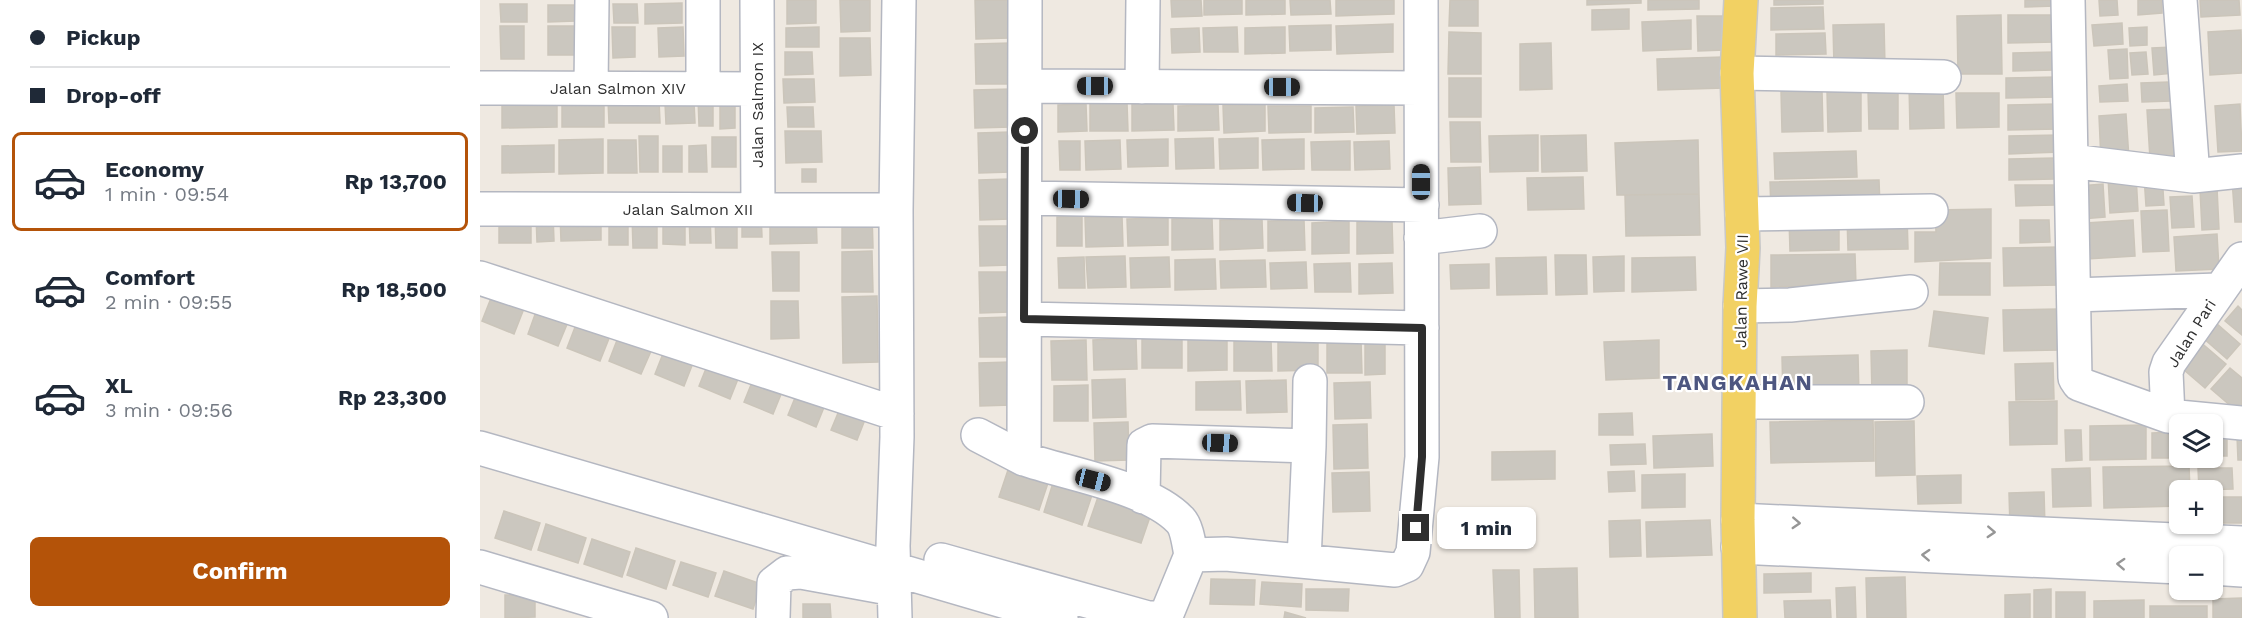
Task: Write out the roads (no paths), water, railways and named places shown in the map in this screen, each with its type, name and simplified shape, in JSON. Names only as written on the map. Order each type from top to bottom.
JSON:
[{"type":"main road","name":"Jalan Rawe VII","points":[[1740,618],[1738,533],[1740,306],[1743,248],[1737,73],[1741,0]]},
{"type":"street","points":[[591,88],[592,0]]},
{"type":"street","points":[[703,0],[703,88]]},
{"type":"street","name":"Jalan Salmon IX","points":[[757,0],[758,209]]},
{"type":"street","points":[[894,581],[899,0]]},
{"type":"street","points":[[1024,459],[1025,0]]},
{"type":"street","points":[[1143,0],[1143,87]]},
{"type":"street","points":[[1191,555],[1226,554],[1395,570],[1407,564],[1413,552],[1422,457],[1421,0]]},
{"type":"street","points":[[2068,0],[2075,378],[2079,384],[2168,416],[2242,423]]},
{"type":"street","points":[[2180,0],[2193,176]]},
{"type":"street","points":[[1737,73],[1944,77]]},
{"type":"street","points":[[1025,86],[1421,88]]},
{"type":"street","name":"Jalan Salmon XIV","points":[[480,88],[756,89]]},
{"type":"street","points":[[2071,160],[2193,176],[2242,171]]},
{"type":"street","points":[[1024,198],[1422,205]]},
{"type":"street","name":"Jalan Salmon XII","points":[[480,209],[896,210]]},
{"type":"street","points":[[1742,214],[1931,211]]},
{"type":"street","points":[[1421,238],[1480,231]]},
{"type":"street","name":"Jalan Pari","points":[[2168,416],[2166,372],[2169,363],[2242,258]]},
{"type":"street","points":[[480,278],[897,414]]},
{"type":"street","points":[[2074,295],[2218,290]]},
{"type":"street","points":[[1740,306],[1790,305],[1911,291]]},
{"type":"street","points":[[1024,319],[1422,328]]},
{"type":"street","points":[[1304,561],[1310,381]]},
{"type":"street","points":[[1740,402],[1907,402]]},
{"type":"street","points":[[773,618],[774,583],[787,573],[801,572],[894,581],[1149,618],[1160,618],[1168,610],[1191,555],[1182,522],[1161,504],[1111,484],[1024,459],[978,435]]},
{"type":"street","points":[[1143,497],[1144,444],[1152,441],[1309,446]]},
{"type":"street","points":[[481,452],[894,581],[1013,611],[1061,618]]},
{"type":"street","points":[[1738,533],[2242,543]]},
{"type":"street","points":[[1738,533],[2169,566]]},
{"type":"street","points":[[480,567],[586,609],[651,618]]},
{"type":"street","points":[[2223,569],[2242,570]]},
{"type":"district","name":"TANGKAHAN","points":[[1738,382]]}]
